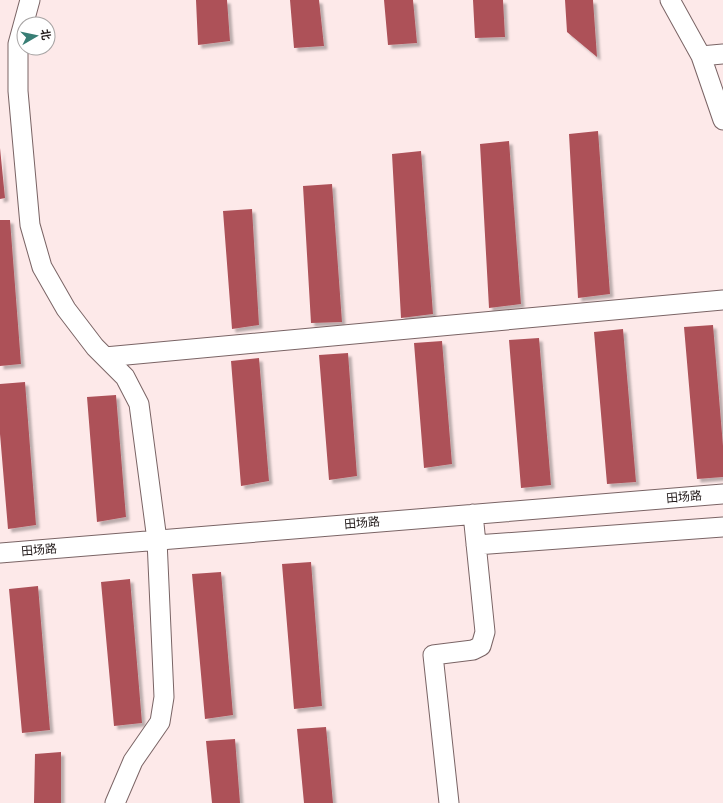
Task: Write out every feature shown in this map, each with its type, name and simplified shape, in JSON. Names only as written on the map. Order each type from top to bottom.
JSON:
[{"type":"street","points":[[30,0],[18,44],[18,91],[30,225],[42,267],[66,309],[95,347],[125,377],[139,404],[157,540],[164,697],[160,722],[133,761],[115,803]]},
{"type":"street","points":[[670,0],[701,56],[723,120]]},
{"type":"street","points":[[701,56],[723,54]]},
{"type":"street","points":[[105,357],[723,300]]},
{"type":"street","name":"田场路","points":[[0,553],[723,494]]},
{"type":"street","points":[[449,803],[433,655],[473,650],[481,646],[485,632],[473,514]]},
{"type":"street","points":[[476,545],[723,527]]},
{"type":"building","points":[[196,0],[227,0],[230,41],[198,45]]},
{"type":"building","points":[[290,0],[319,0],[324,46],[294,48]]},
{"type":"building","points":[[384,0],[413,0],[417,43],[388,45]]},
{"type":"building","points":[[473,0],[503,0],[505,37],[475,38]]},
{"type":"building","points":[[565,0],[593,0],[597,57],[567,32]]},
{"type":"building","points":[[598,131],[610,294],[578,298],[569,134]]},
{"type":"building","points":[[509,141],[521,304],[489,308],[480,144]]},
{"type":"building","points":[[0,148],[5,198],[0,199]]},
{"type":"building","points":[[421,151],[433,314],[401,318],[392,154]]},
{"type":"building","points":[[332,184],[342,322],[311,323],[303,186]]},
{"type":"building","points":[[252,209],[259,325],[232,329],[223,211]]},
{"type":"building","points":[[0,220],[10,220],[21,364],[0,366]]},
{"type":"building","points":[[713,325],[723,446],[723,477],[697,479],[684,327]]},
{"type":"building","points":[[623,329],[636,482],[607,484],[594,332]]},
{"type":"building","points":[[539,338],[551,485],[521,488],[509,340]]},
{"type":"building","points":[[442,341],[452,464],[424,468],[414,343]]},
{"type":"building","points":[[348,353],[357,476],[329,480],[319,355]]},
{"type":"building","points":[[259,358],[269,481],[241,486],[231,361]]},
{"type":"building","points":[[25,382],[36,525],[8,529],[0,434],[0,384]]},
{"type":"building","points":[[116,395],[126,517],[97,522],[87,397]]},
{"type":"building","points":[[311,562],[322,706],[294,709],[282,564]]},
{"type":"building","points":[[221,572],[233,715],[205,719],[192,574]]},
{"type":"building","points":[[130,579],[142,723],[114,726],[101,582]]},
{"type":"building","points":[[38,586],[50,730],[22,733],[9,589]]},
{"type":"building","points":[[326,727],[333,803],[304,803],[297,729]]},
{"type":"building","points":[[235,739],[240,803],[212,803],[206,741]]},
{"type":"building","points":[[61,752],[61,803],[34,803],[35,754]]}]
